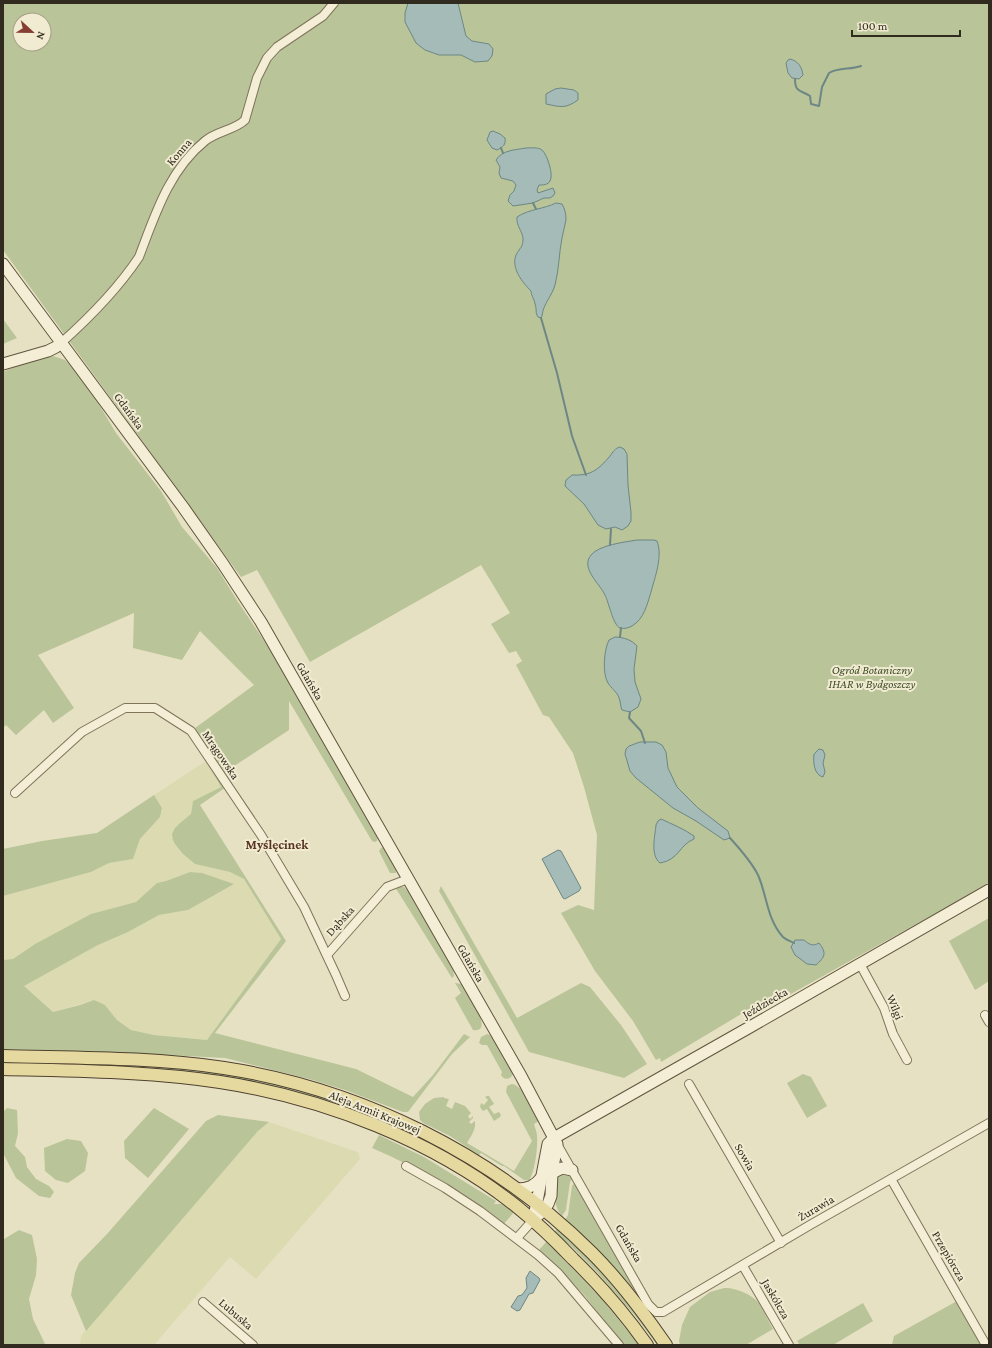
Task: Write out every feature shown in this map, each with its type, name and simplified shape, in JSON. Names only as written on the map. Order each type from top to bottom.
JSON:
[{"type":"main road","name":"Gdańska","points":[[3,264],[223,564],[260,622],[289,669],[521,1076],[556,1141]]},
{"type":"main road","points":[[3,364],[48,351],[56,348],[61,343]]},
{"type":"main road","name":"Jeździecka","points":[[556,1141],[989,890]]},
{"type":"main road","name":"Aleja Armii Krajowej","points":[[3,1056],[119,1059],[182,1063],[245,1071],[285,1080],[348,1100],[410,1125],[466,1156],[516,1190],[563,1226],[627,1291],[666,1345]]},
{"type":"main road","name":"Aleja Armii Krajowej","points":[[3,1069],[107,1072],[180,1077],[244,1086],[305,1101],[377,1126],[428,1149],[483,1183],[515,1206],[532,1220],[600,1286],[628,1319],[647,1345]]},
{"type":"main road","points":[[532,1220],[540,1208],[548,1204],[551,1196],[547,1175],[556,1141]]},
{"type":"main road","points":[[516,1190],[534,1186],[547,1175],[562,1168],[572,1170]]},
{"type":"street","name":"Konna","points":[[61,343],[98,306],[139,257],[167,187],[186,159],[199,146],[216,133],[242,123],[245,120],[257,78],[267,58],[277,47],[323,16],[334,3]]},
{"type":"street","name":"Mrągowska","points":[[15,793],[82,732],[125,708],[155,708],[191,731],[261,835],[304,906],[327,955]]},
{"type":"street","name":"Dąbska","points":[[345,996],[327,955],[387,887],[408,879]]},
{"type":"street","name":"Wilgi","points":[[860,964],[884,1008],[893,1034],[907,1060]]},
{"type":"street","name":"Sowia","points":[[689,1084],[781,1243]]},
{"type":"street","name":"Żurawia","points":[[656,1312],[663,1312],[989,1123]]},
{"type":"street","name":"Gdańska","points":[[556,1141],[648,1304],[656,1312]]},
{"type":"street","points":[[406,1166],[445,1188],[517,1238],[558,1273],[619,1345]]},
{"type":"street","name":"Przepiórcza","points":[[892,1179],[986,1345]]},
{"type":"street","points":[[517,1238],[532,1220]]},
{"type":"street","name":"Jaskółcza","points":[[743,1266],[789,1345]]},
{"type":"street","name":"Lubuska","points":[[203,1302],[253,1345]]},
{"type":"shaded area","points":[[206,761],[221,787],[193,801],[191,814],[180,823],[173,840],[183,854],[195,864],[230,872],[244,879],[281,939],[207,1040],[154,1035],[131,1030],[117,1020],[105,1005],[94,1000],[53,1012],[24,986],[98,945],[128,932],[159,915],[188,910],[234,884],[202,873],[190,872],[157,883],[136,902],[91,914],[35,944],[13,959],[3,960],[3,896],[91,872],[109,863],[133,859],[140,839],[160,817],[162,808],[154,795]]},
{"type":"shaded area","points":[[269,1122],[358,1152],[360,1159],[256,1279],[230,1257],[154,1345],[80,1345],[81,1336],[258,1131]]},
{"type":"green space","name":"Ogród Botaniczny IHAR w Bydgoszczy","points":[[3,3],[989,3],[989,882],[789,995],[775,999],[768,998],[661,1062],[660,1058],[656,1060],[633,1021],[595,971],[561,913],[578,905],[594,910],[597,835],[573,753],[549,717],[543,715],[516,665],[522,661],[516,651],[509,653],[491,624],[510,613],[481,565],[310,662],[257,570],[241,577],[3,250]]},
{"type":"green space","points":[[3,319],[17,338],[3,344]]},
{"type":"green space","points":[[53,356],[65,360],[76,370],[91,391],[116,433],[161,491],[182,527],[217,568],[289,678],[378,837],[377,841],[372,841],[289,701],[289,730],[225,772],[232,783],[200,805],[286,941],[215,1033],[356,1069],[413,1097],[433,1075],[464,1034],[470,1037],[452,1054],[408,1112],[403,1112],[345,1090],[309,1079],[225,1058],[3,1049],[3,960],[13,959],[35,944],[91,914],[136,902],[157,883],[190,872],[202,873],[234,884],[188,910],[159,915],[128,932],[98,945],[24,986],[53,1012],[94,1000],[105,1005],[117,1020],[131,1030],[154,1035],[207,1040],[281,939],[244,879],[230,872],[195,864],[183,854],[173,840],[172,834],[175,828],[191,814],[193,801],[221,787],[206,761],[209,759],[191,731],[254,685],[200,631],[182,660],[133,648],[134,613],[38,655],[74,708],[53,723],[44,710],[16,735],[6,725],[3,728],[3,372],[23,363]]},
{"type":"green space","points":[[154,795],[162,808],[160,817],[140,839],[133,859],[109,863],[91,872],[3,896],[3,849],[42,841],[97,833]]},
{"type":"green space","points":[[384,847],[396,869],[396,873],[390,873],[379,851]]},
{"type":"green space","points":[[441,886],[517,1018],[581,983],[590,987],[621,1025],[647,1064],[624,1078],[529,1052],[439,891]]},
{"type":"green space","points":[[395,887],[404,887],[409,892],[453,969],[454,976],[452,978]]},
{"type":"green space","points":[[989,918],[989,981],[975,990],[949,941]]},
{"type":"green space","points":[[455,983],[462,984],[478,1011],[482,1025],[479,1029],[473,1030],[455,998],[461,993]]},
{"type":"green space","points":[[487,1034],[493,1038],[513,1074],[511,1077],[502,1077],[502,1072],[487,1045],[482,1045],[479,1043],[481,1037]]},
{"type":"green space","points":[[3,1060],[118,1063],[206,1070],[284,1084],[370,1112],[452,1152],[523,1200],[521,1203],[486,1177],[281,1090],[3,1065]]},
{"type":"green space","points":[[803,1074],[811,1077],[827,1106],[807,1118],[787,1083]]},
{"type":"green space","points":[[512,1084],[516,1085],[524,1094],[539,1121],[534,1124],[537,1134],[536,1152],[533,1172],[529,1180],[524,1180],[504,1166],[481,1153],[479,1155],[450,1136],[423,1123],[420,1120],[419,1112],[425,1104],[434,1098],[444,1097],[449,1099],[446,1106],[452,1109],[455,1102],[465,1106],[471,1113],[468,1116],[470,1119],[473,1116],[469,1122],[471,1124],[475,1121],[474,1130],[467,1143],[514,1171],[532,1141],[506,1092],[507,1086]]},
{"type":"green space","points":[[489,1096],[494,1104],[489,1107],[494,1114],[499,1112],[501,1115],[494,1121],[487,1109],[483,1111],[480,1107],[481,1103],[484,1105],[488,1100],[485,1097]]},
{"type":"green space","points":[[7,1108],[17,1110],[18,1133],[15,1146],[25,1157],[27,1167],[36,1179],[49,1186],[54,1192],[50,1198],[39,1196],[16,1178],[3,1153],[3,1112]]},
{"type":"green space","points":[[154,1108],[189,1129],[148,1178],[125,1158],[124,1141]]},
{"type":"green space","points":[[218,1115],[269,1122],[258,1131],[86,1331],[71,1295],[75,1273],[79,1263],[107,1234],[206,1121]]},
{"type":"green space","points":[[379,1135],[424,1157],[496,1201],[494,1204],[501,1204],[514,1212],[504,1224],[473,1203],[407,1164],[372,1148]]},
{"type":"green space","points":[[67,1139],[81,1141],[88,1153],[85,1171],[68,1183],[56,1180],[45,1171],[44,1148]]},
{"type":"green space","points":[[563,1174],[569,1175],[572,1179],[570,1182],[566,1210],[562,1216],[555,1202],[555,1192],[557,1177]]},
{"type":"green space","points":[[575,1182],[634,1286],[634,1290],[622,1276],[565,1220],[568,1215],[572,1186]]},
{"type":"green space","points":[[557,1229],[596,1265],[614,1285],[661,1345],[657,1345],[636,1317],[597,1272],[571,1246],[553,1233]]},
{"type":"green space","points":[[19,1230],[32,1235],[37,1259],[36,1275],[29,1299],[33,1319],[45,1344],[47,1345],[3,1345],[3,1243],[4,1239]]},
{"type":"green space","points":[[548,1240],[554,1245],[561,1257],[601,1298],[639,1345],[623,1345],[585,1296],[563,1273],[538,1251]]},
{"type":"green space","points":[[724,1288],[737,1290],[755,1299],[760,1305],[773,1329],[746,1345],[680,1345],[679,1341],[682,1325],[690,1307],[710,1292]]},
{"type":"green space","points":[[957,1301],[982,1345],[892,1345],[894,1336]]},
{"type":"green space","points":[[863,1303],[873,1321],[833,1345],[800,1345],[797,1341]]},
{"type":"water","points":[[408,3],[458,3],[466,36],[472,41],[489,44],[493,49],[492,56],[488,61],[475,62],[461,55],[439,55],[425,50],[416,43],[405,22],[405,13]]},
{"type":"water","points":[[790,59],[797,63],[802,69],[803,75],[799,79],[792,78],[788,73],[786,63]]},
{"type":"water","points":[[561,88],[574,90],[578,93],[578,100],[566,106],[546,104],[546,94],[555,89]]},
{"type":"water","points":[[493,131],[505,138],[504,146],[497,150],[492,148],[487,140],[490,132]]},
{"type":"water","points":[[526,148],[536,148],[542,150],[549,165],[551,174],[550,181],[547,184],[539,185],[537,190],[538,193],[553,188],[555,193],[550,198],[544,198],[533,203],[513,206],[508,201],[516,185],[513,181],[501,178],[499,173],[500,167],[496,160],[505,152]]},
{"type":"water","points":[[556,203],[562,204],[566,220],[555,285],[541,318],[537,315],[536,306],[531,291],[516,270],[516,255],[522,246],[523,241],[517,223],[517,217],[526,212],[547,207]]},
{"type":"water","points":[[620,447],[624,449],[627,454],[631,521],[628,526],[622,530],[615,527],[606,529],[598,525],[584,504],[565,486],[566,480],[572,475],[579,475],[594,471],[602,465],[615,449]]},
{"type":"water","points":[[637,540],[657,541],[659,547],[658,566],[648,602],[642,616],[632,626],[620,628],[615,623],[603,591],[589,570],[588,560],[591,555],[606,546]]},
{"type":"water","points":[[615,637],[627,639],[637,646],[634,669],[635,682],[641,699],[638,707],[630,712],[622,710],[616,692],[606,679],[604,662],[607,644],[609,640]]},
{"type":"water","points":[[640,742],[656,742],[662,745],[666,752],[668,768],[677,787],[698,808],[728,831],[730,838],[724,840],[696,821],[673,808],[636,778],[630,771],[625,754],[626,749],[629,746]]},
{"type":"water","points":[[819,749],[823,750],[825,755],[823,763],[825,772],[823,777],[818,774],[814,764],[814,754]]},
{"type":"water","points":[[661,819],[690,833],[694,836],[694,839],[685,845],[671,859],[660,863],[655,855],[654,845],[656,825]]},
{"type":"water","points":[[558,850],[561,851],[581,888],[579,891],[565,899],[563,898],[542,859]]},
{"type":"water","points":[[795,940],[804,940],[812,945],[819,943],[824,952],[821,960],[816,965],[807,964],[795,955],[791,947]]},
{"type":"water","points":[[530,1271],[540,1280],[533,1293],[529,1294],[520,1310],[517,1311],[511,1307],[518,1296],[522,1295],[527,1288],[526,1278]]},
{"type":"waterway","points":[[795,79],[797,89],[810,96],[811,104],[819,106],[822,87],[829,73],[837,70],[861,66]]},
{"type":"waterway","points":[[501,148],[503,153]]},
{"type":"waterway","points":[[533,203],[536,209]]},
{"type":"waterway","points":[[541,318],[557,373],[572,436],[586,475]]},
{"type":"waterway","points":[[610,545],[611,529]]},
{"type":"waterway","points":[[620,637],[621,628]]},
{"type":"waterway","points":[[630,712],[629,718],[641,731],[645,743]]},
{"type":"waterway","points":[[730,838],[749,860],[758,875],[770,915],[778,930],[784,938],[794,943]]},
{"type":"district","name":"Myślęcinek","points":[[277,844]]}]
